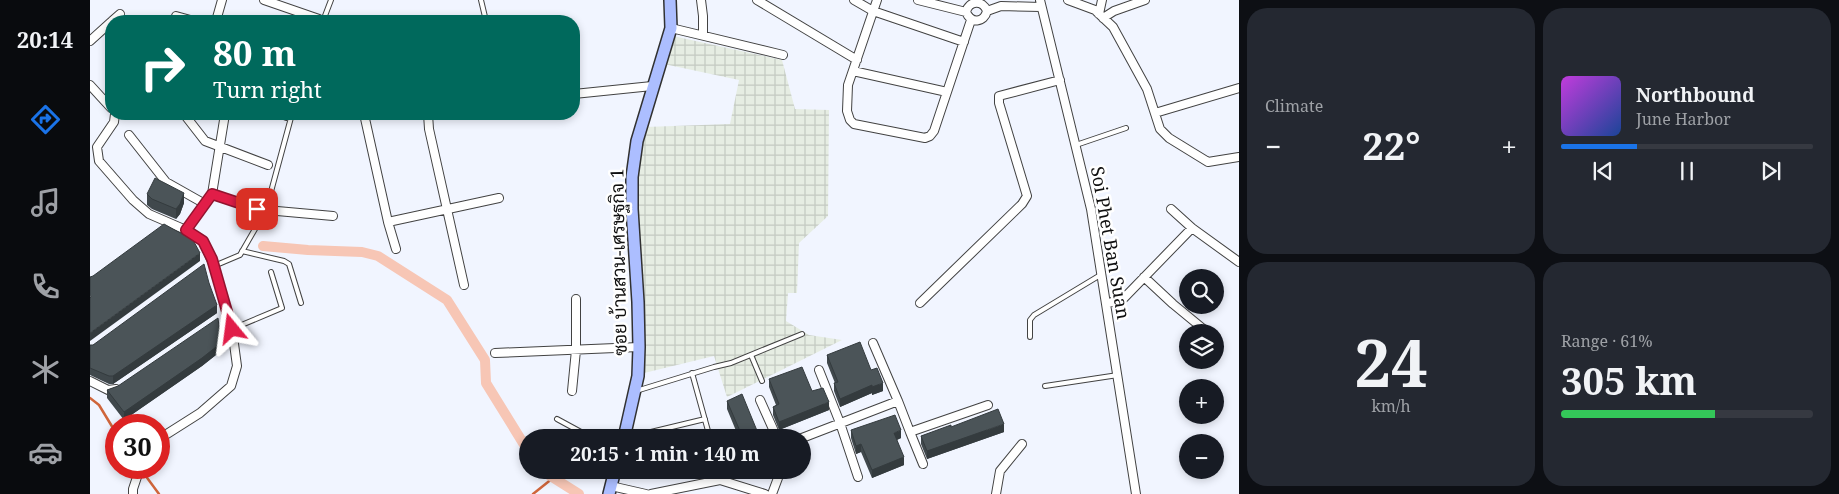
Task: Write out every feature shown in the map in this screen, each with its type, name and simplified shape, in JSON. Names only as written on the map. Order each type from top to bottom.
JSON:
[{"type":"street","points":[[218,15],[222,0]]},
{"type":"street","points":[[264,0],[307,15]]},
{"type":"street","name":"ซอย บ้านสวน-เศรษฐกิจ 1","points":[[627,429],[638,376],[639,347],[632,177],[637,141],[671,28],[670,0]]},
{"type":"street","points":[[700,0],[703,16],[703,35]]},
{"type":"street","points":[[757,0],[857,60]]},
{"type":"street","points":[[854,0],[873,11],[964,42]]},
{"type":"street","points":[[877,0],[848,86],[848,111],[850,120],[854,124],[925,138],[930,136],[934,131],[971,20]]},
{"type":"street","points":[[918,0],[966,12]]},
{"type":"street","points":[[1068,0],[1095,10],[1113,27],[1147,89],[1160,129],[1169,138],[1208,162],[1239,157]]},
{"type":"street","points":[[1101,16],[1102,0]]},
{"type":"street","points":[[1101,16],[1145,0]]},
{"type":"street","points":[[987,11],[981,2],[976,1],[971,2],[967,6],[966,12],[971,20],[977,21],[982,20],[987,11],[1001,6],[1040,3]]},
{"type":"street","name":"Soi Phet Ban Suan","points":[[1040,3],[1091,209],[1136,494]]},
{"type":"street","points":[[90,41],[105,28]]},
{"type":"street","points":[[671,28],[783,55]]},
{"type":"street","points":[[853,71],[947,92]]},
{"type":"street","points":[[920,302],[1022,204],[1027,196],[999,102],[999,96],[1060,80]]},
{"type":"street","points":[[90,85],[105,101]]},
{"type":"street","points":[[580,93],[652,86]]},
{"type":"street","points":[[1155,113],[1239,88]]},
{"type":"street","points":[[114,120],[96,147],[98,161],[133,200],[149,214],[186,230],[203,241],[213,263],[224,315],[232,329],[237,366],[231,386],[200,413],[170,432]]},
{"type":"street","points":[[189,120],[206,141],[268,165]]},
{"type":"street","points":[[186,230],[212,194],[224,120]]},
{"type":"street","points":[[365,120],[388,222],[396,249]]},
{"type":"street","points":[[428,120],[464,284]]},
{"type":"street","points":[[129,135],[166,182],[205,204]]},
{"type":"street","points":[[212,194],[257,209]]},
{"type":"street","points":[[388,222],[500,198]]},
{"type":"street","points":[[1171,209],[1192,228],[1239,262]]},
{"type":"street","points":[[266,210],[333,216]]},
{"type":"street","points":[[157,229],[167,222]]},
{"type":"street","points":[[1106,304],[1124,298],[1192,228]]},
{"type":"street","points":[[202,266],[213,263]]},
{"type":"street","points":[[1144,277],[1197,324]]},
{"type":"street","points":[[572,391],[576,350],[576,299]]},
{"type":"street","points":[[872,343],[923,464]]},
{"type":"street","points":[[495,353],[639,347]]},
{"type":"street","points":[[819,370],[840,423],[858,477]]},
{"type":"street","points":[[90,381],[108,390],[120,386]]},
{"type":"street","points":[[760,400],[773,429]]},
{"type":"street","points":[[811,434],[898,401]]},
{"type":"street","points":[[910,432],[988,405]]},
{"type":"street","points":[[996,494],[1000,471],[1022,444]]},
{"type":"street","points":[[131,492],[136,479]]},
{"type":"street","points":[[772,494],[778,479]]},
{"type":"street","points":[[651,494],[720,480],[765,494]]},
{"type":"street","points":[[610,490],[646,494]]},
{"type":"lane","points":[[323,15],[330,0]]},
{"type":"lane","points":[[481,0],[485,15]]},
{"type":"lane","points":[[213,263],[240,255],[266,210],[286,120]]},
{"type":"lane","points":[[1076,145],[1126,128]]},
{"type":"lane","points":[[242,251],[284,261],[289,264],[301,303]]},
{"type":"lane","points":[[232,329],[282,308],[271,272]]},
{"type":"lane","points":[[1030,338],[1030,320],[1034,315],[1102,274]]},
{"type":"lane","points":[[634,392],[714,366],[731,363],[802,334]]},
{"type":"lane","points":[[751,355],[762,381]]},
{"type":"lane","points":[[692,374],[708,429]]},
{"type":"lane","points":[[1045,386],[1118,375]]},
{"type":"lane","points":[[557,419],[575,429]]},
{"type":"lane","points":[[665,429],[705,420]]},
{"type":"shaded area","points":[[673,36],[782,60],[795,109],[829,110],[828,216],[799,243],[797,293],[788,293],[786,321],[809,335],[842,340],[727,397],[714,356],[640,374],[635,179],[645,127],[730,124],[739,80],[664,64]]},
{"type":"building","points":[[155,178],[184,193],[176,209],[152,199],[147,194]]},
{"type":"building","points":[[164,224],[193,240],[200,253],[90,333],[90,277]]},
{"type":"building","points":[[204,264],[217,305],[113,376],[90,368],[90,345],[93,345]]},
{"type":"building","points":[[218,318],[221,343],[124,412],[107,390],[118,386]]},
{"type":"building","points":[[860,342],[871,370],[877,368],[883,383],[872,387],[872,385],[840,399],[834,383],[838,382],[827,355]]},
{"type":"building","points":[[802,367],[812,391],[823,388],[829,402],[779,422],[773,407],[779,404],[769,379]]},
{"type":"building","points":[[742,394],[756,429],[739,429],[727,401]]},
{"type":"building","points":[[998,409],[1004,424],[927,451],[921,436]]},
{"type":"building","points":[[895,415],[901,430],[894,433],[904,457],[872,470],[861,444],[856,446],[851,430]]},
{"type":"waterway","points":[[263,246],[362,252],[378,256],[447,300],[485,360],[486,383],[519,436]]},
{"type":"waterway","points":[[90,398],[99,405],[105,415]]},
{"type":"waterway","points":[[148,479],[159,494]]},
{"type":"waterway","points":[[533,494],[552,479]]},
{"type":"waterway","points":[[555,479],[579,494]]},
{"type":"route","points":[[232,329],[212,259],[203,241],[186,230],[212,194],[257,209]]}]
